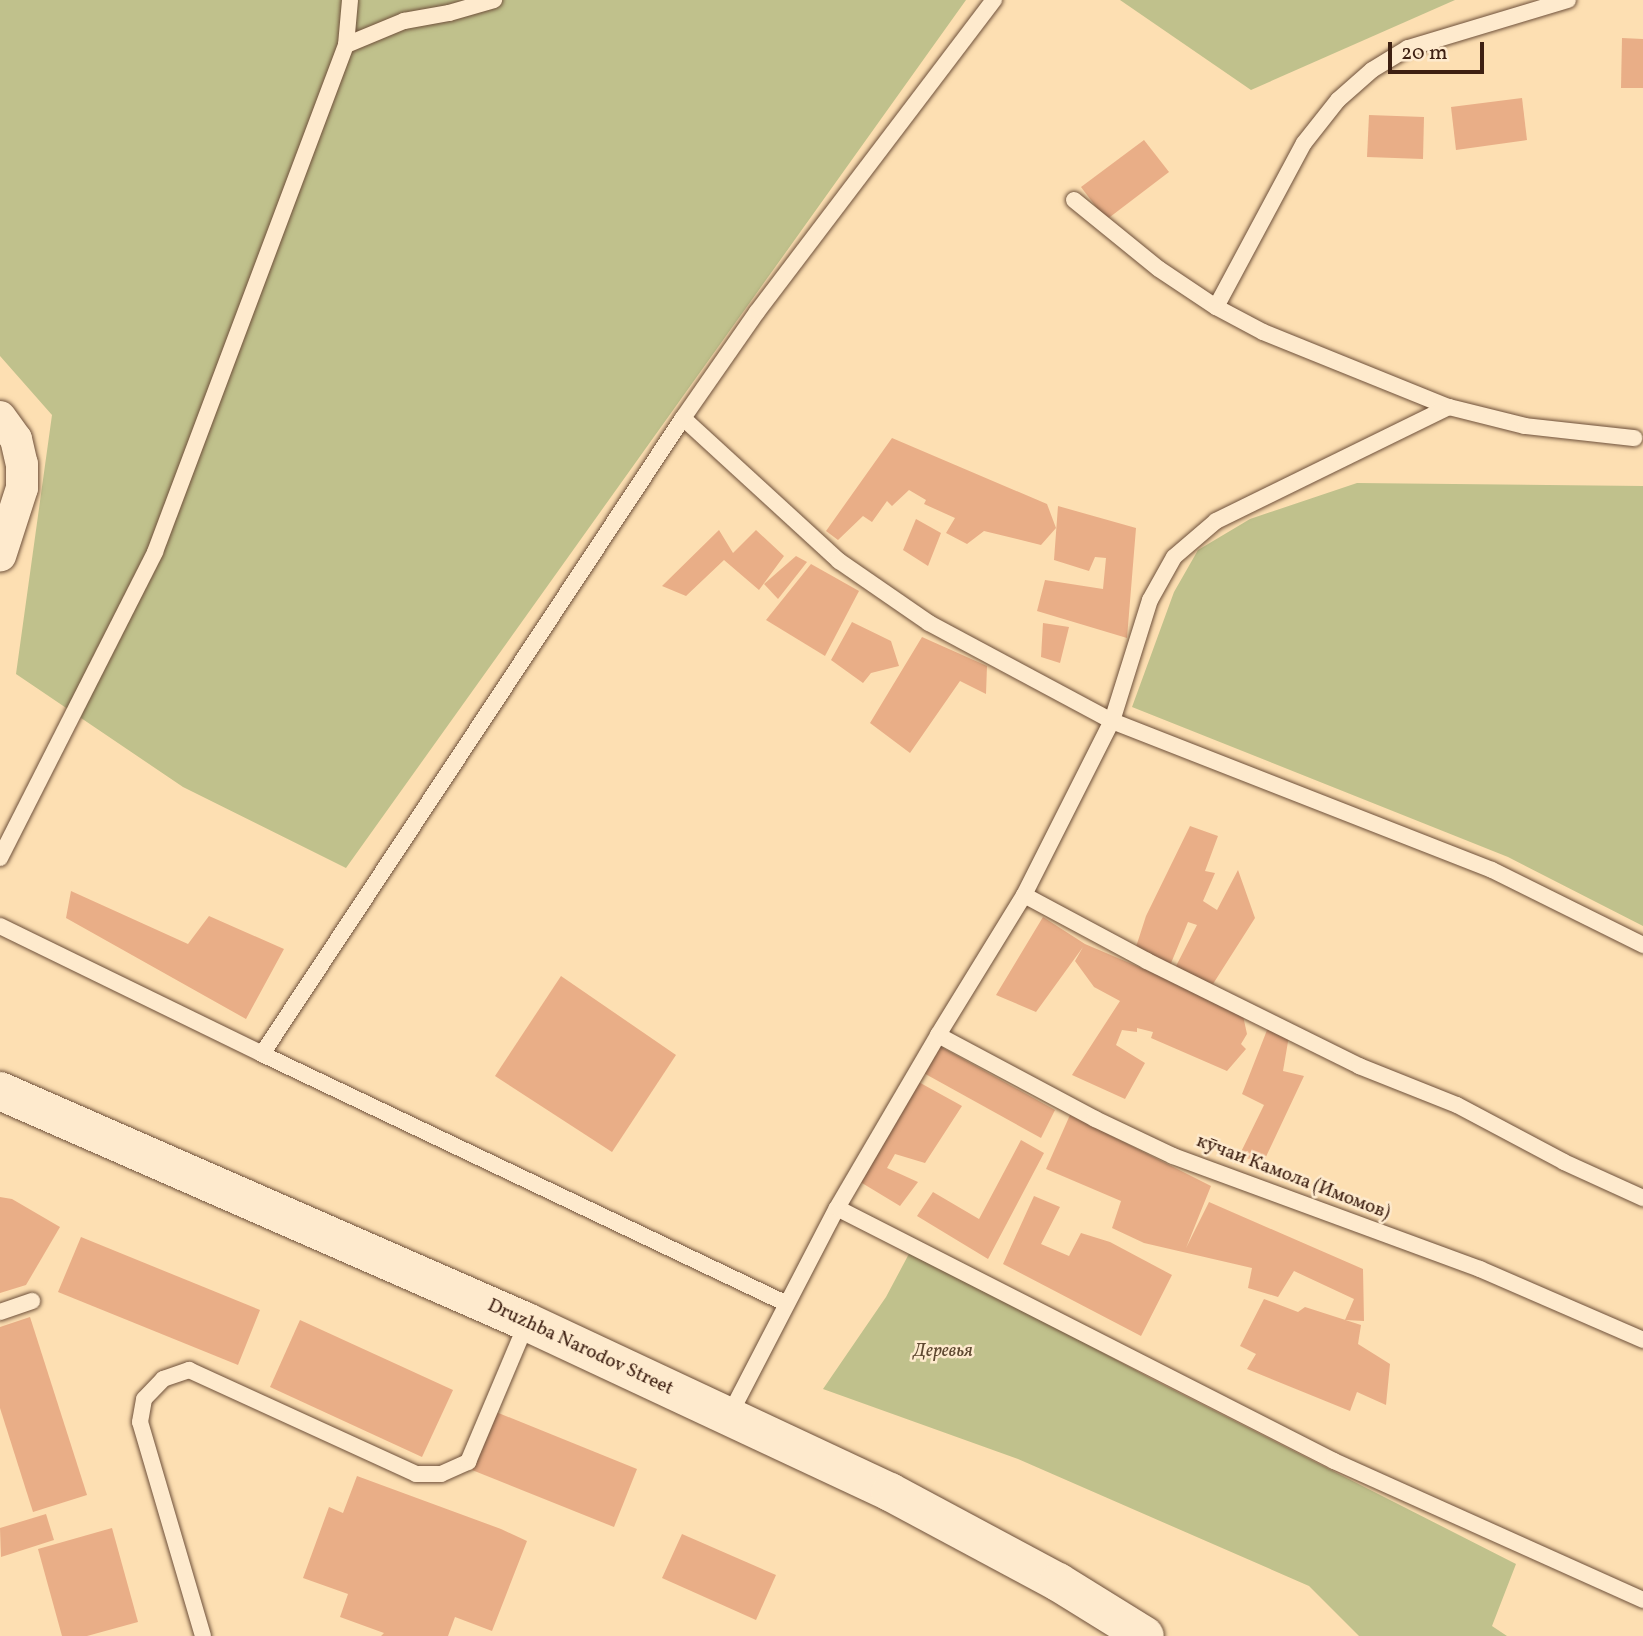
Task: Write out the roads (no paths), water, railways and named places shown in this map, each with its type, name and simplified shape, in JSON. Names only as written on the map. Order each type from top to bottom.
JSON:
[{"type":"main road","name":"Druzhba Narodov Street","points":[[0,1091],[527,1322],[890,1492],[1058,1583],[1145,1636]]},
{"type":"street","points":[[0,556],[22,488],[22,464],[8,428]]},
{"type":"lane","points":[[0,858],[155,552],[346,46],[350,0]]},
{"type":"lane","points":[[346,46],[404,21],[449,13],[494,0]]},
{"type":"lane","points":[[262,1054],[683,418],[757,312],[994,0]]},
{"type":"lane","points":[[1216,307],[1304,143],[1338,100],[1372,70],[1408,48],[1568,0]]},
{"type":"lane","points":[[1074,200],[1159,269],[1216,307],[1263,332],[1449,407],[1525,426],[1634,438]]},
{"type":"lane","points":[[729,1416],[837,1208],[1024,895],[1111,721],[1150,600],[1174,557],[1216,522],[1449,407]]},
{"type":"lane","points":[[683,418],[839,561],[929,623],[1111,721],[1492,870],[1643,945]]},
{"type":"lane","points":[[1024,895],[1147,961],[1359,1066],[1457,1105],[1564,1161],[1643,1198]]},
{"type":"lane","points":[[0,926],[787,1304]]},
{"type":"lane","name":"кӯчаи Камола (Имомов)","points":[[938,1035],[1095,1119],[1174,1156],[1264,1192],[1480,1269],[1643,1340]]},
{"type":"lane","points":[[837,1208],[1334,1461],[1643,1600]]},
{"type":"lane","points":[[0,1312],[32,1301]]},
{"type":"lane","points":[[203,1636],[141,1422],[144,1399],[163,1379],[189,1370],[416,1474],[441,1475],[468,1462],[527,1322]]},
{"type":"park label","name":"Деревья","points":[[943,1352]]}]
